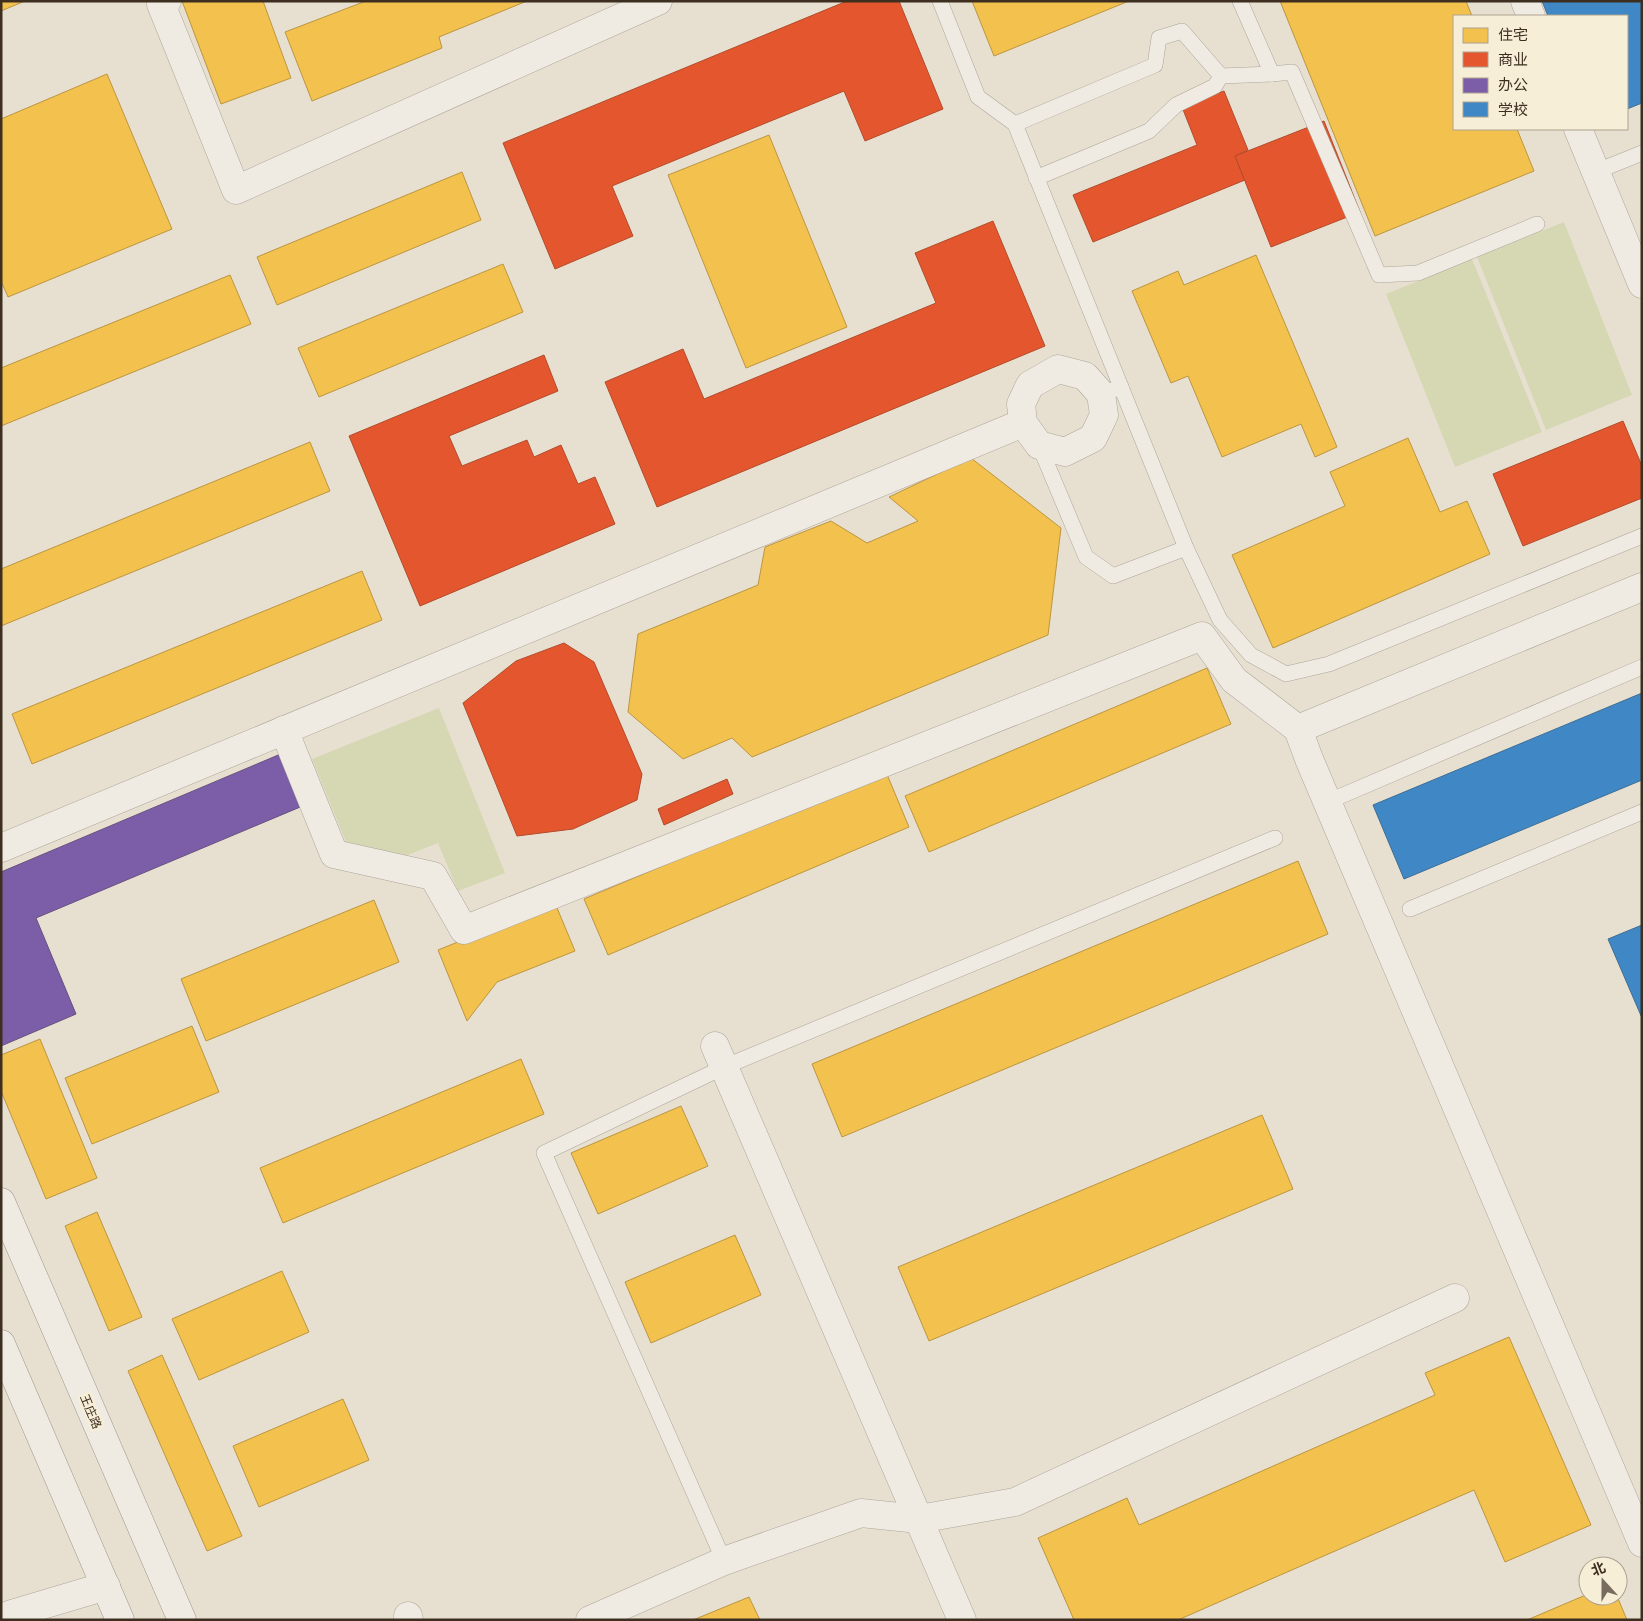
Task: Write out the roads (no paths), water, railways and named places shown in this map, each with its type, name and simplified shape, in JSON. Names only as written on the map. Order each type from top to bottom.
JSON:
[{"type":"street","points":[[167,1],[161,4],[236,190],[658,1]]},
{"type":"street","points":[[1525,1],[1531,15]]},
{"type":"street","points":[[1578,130],[1642,284]]},
{"type":"street","points":[[1058,369],[1085,376],[1111,390],[1104,415],[1093,438],[1065,452],[1039,445],[1023,423],[1022,404],[1030,385],[1058,369]]},
{"type":"street","points":[[1,848],[1023,423]]},
{"type":"street","points":[[1298,729],[1642,587]]},
{"type":"street","points":[[284,730],[334,854],[433,876],[464,930],[1202,636],[1234,680],[1298,729],[1327,802],[1642,1543]]},
{"type":"street","points":[[720,1057],[962,1620]]},
{"type":"street","name":"王庄路","points":[[1,1202],[182,1620]]},
{"type":"street","points":[[590,1620],[724,1561],[861,1513],[919,1519],[1015,1502],[1455,1298]]},
{"type":"street","points":[[1,1344],[120,1620]]},
{"type":"street","points":[[1,1618],[106,1586]]},
{"type":"lane","points":[[940,1],[978,97],[1015,124],[1111,390],[1220,620],[1251,655],[1286,674],[1329,664],[1642,536]]},
{"type":"lane","points":[[1240,1],[1272,74]]},
{"type":"lane","points":[[1015,124],[1155,65],[1159,38],[1182,31],[1221,76]]},
{"type":"lane","points":[[1221,76],[1292,72],[1379,275],[1418,273],[1537,224]]},
{"type":"lane","points":[[1036,178],[1149,131],[1176,104],[1215,86],[1221,76]]},
{"type":"lane","points":[[1595,172],[1642,153]]},
{"type":"lane","points":[[1039,445],[1086,557],[1113,576],[1186,548]]},
{"type":"lane","points":[[1327,802],[1642,667]]},
{"type":"lane","points":[[1410,908],[1642,812]]},
{"type":"lane","points":[[724,1561],[544,1152],[720,1057],[1275,838]]}]
